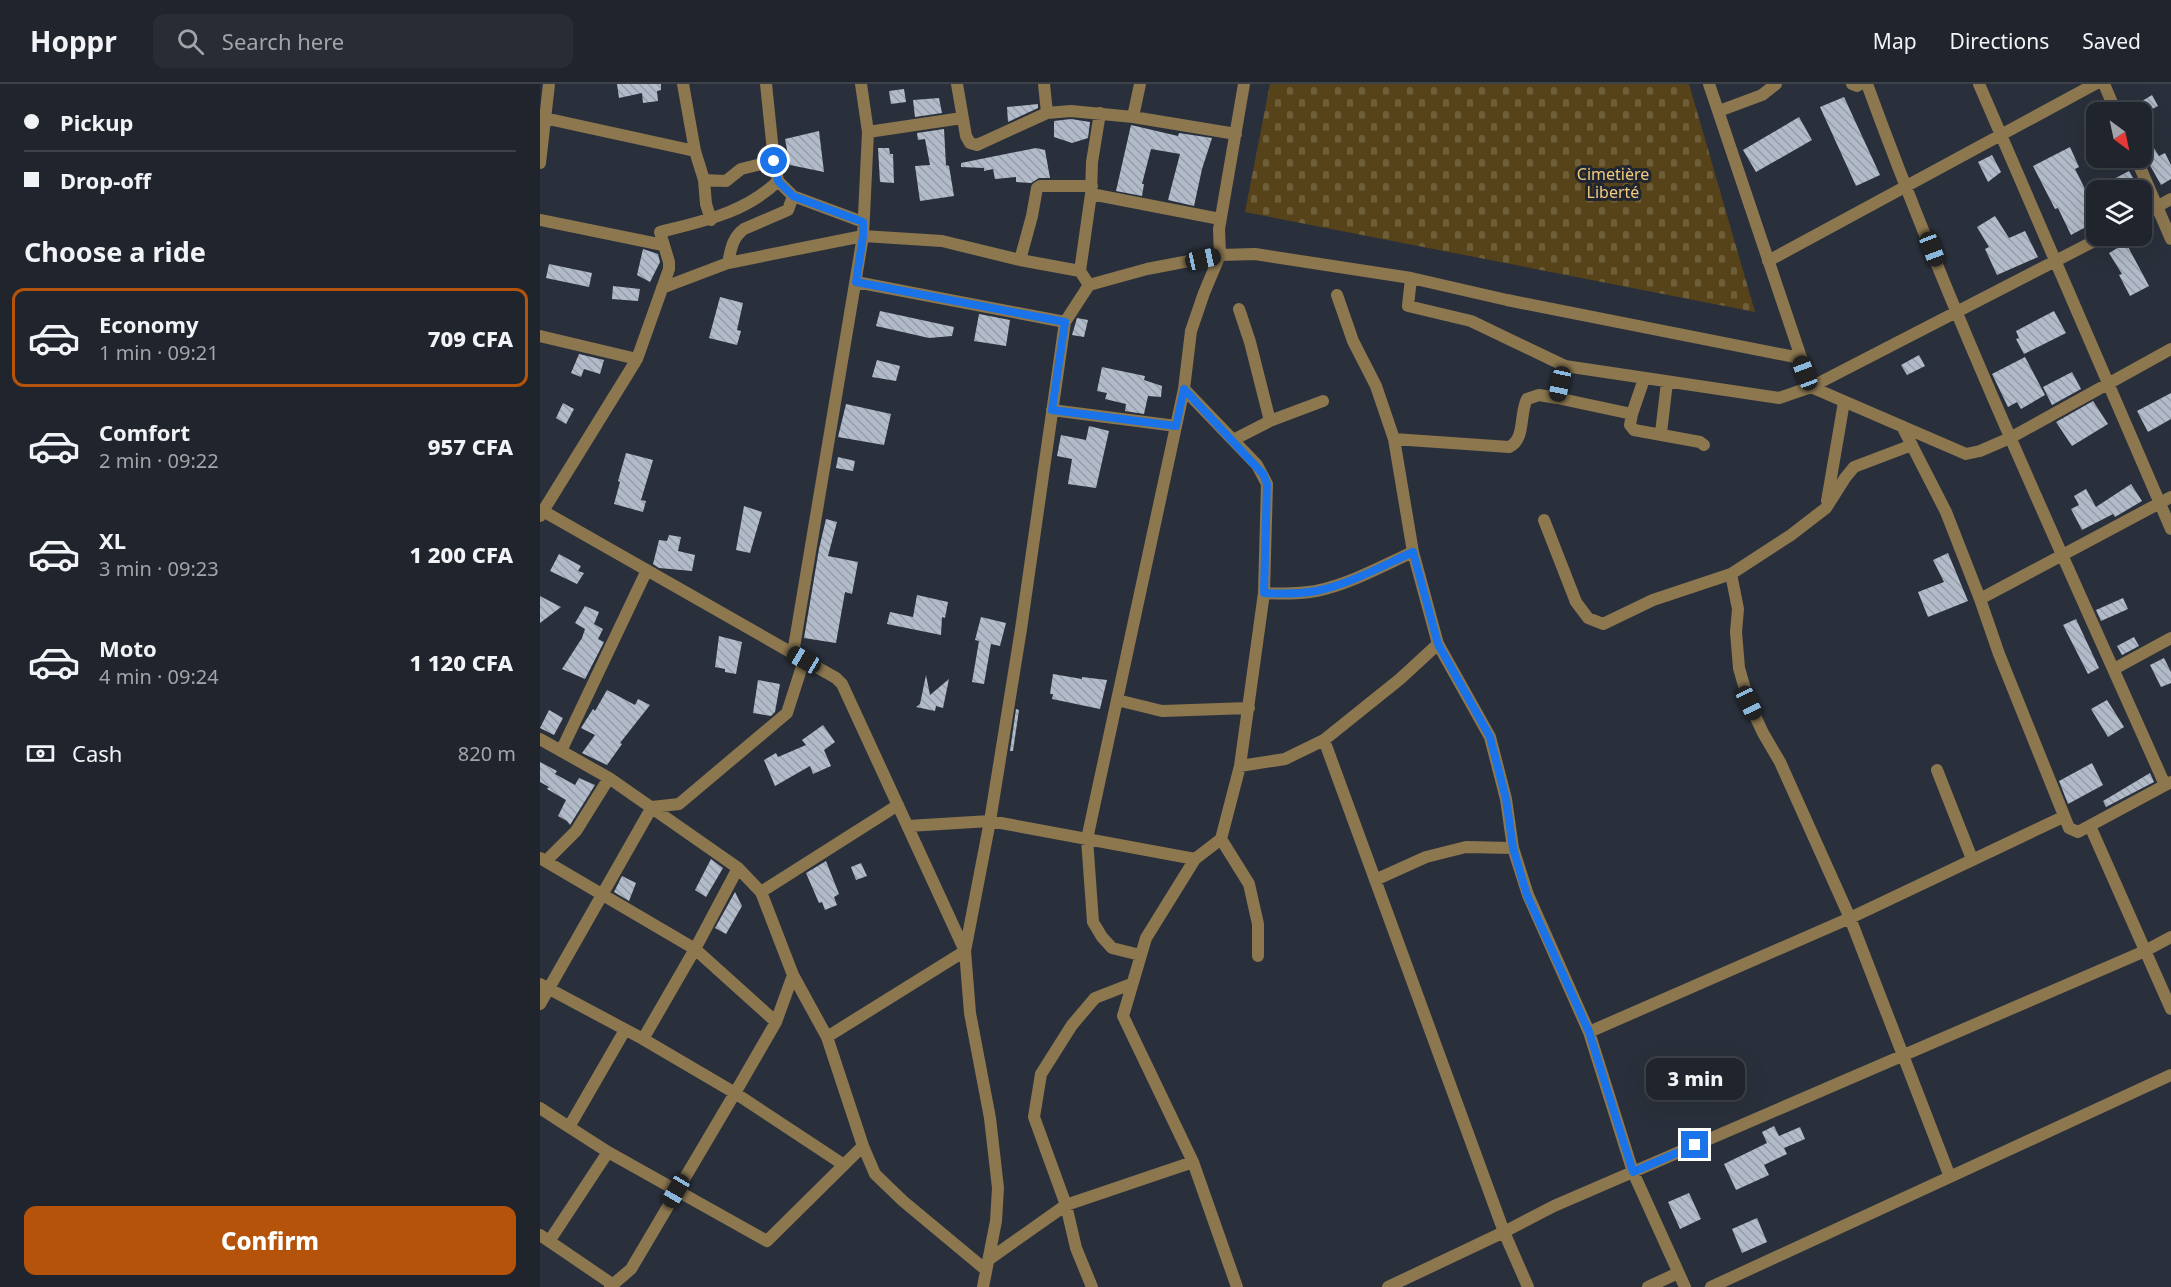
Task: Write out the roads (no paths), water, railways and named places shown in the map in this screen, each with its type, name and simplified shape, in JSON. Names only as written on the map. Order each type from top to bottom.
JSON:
[{"type":"street","points":[[540,163],[543,118],[549,84]]},
{"type":"street","points":[[683,84],[695,151],[704,180],[706,204],[711,219]]},
{"type":"street","points":[[766,84],[778,181],[793,196],[863,222]]},
{"type":"street","points":[[793,653],[863,236],[868,132],[861,84]]},
{"type":"street","points":[[957,84],[966,136],[970,143],[977,146],[1047,113],[1071,111],[1133,117],[1236,134]]},
{"type":"street","points":[[1044,84],[1047,113]]},
{"type":"street","points":[[1133,117],[1140,84]]},
{"type":"street","points":[[1140,955],[1112,948],[1102,937],[1094,922],[1087,839],[1184,389],[1191,331],[1220,255],[1220,219],[1244,84]]},
{"type":"street","points":[[1709,84],[1811,387],[1966,454],[1980,451],[2010,438],[2171,349]]},
{"type":"street","points":[[1719,111],[1762,94],[1776,84]]},
{"type":"street","points":[[1852,84],[1860,84]]},
{"type":"street","points":[[1867,84],[2010,438],[2168,784],[2078,832],[2068,828],[1999,654],[1947,512],[1902,426]]},
{"type":"street","points":[[1979,84],[2108,384],[2165,500],[2171,529]]},
{"type":"street","points":[[1768,261],[2095,84]]},
{"type":"street","points":[[2104,84],[2112,102]]},
{"type":"street","points":[[1089,285],[1080,271],[1100,113]]},
{"type":"street","points":[[543,118],[695,151]]},
{"type":"street","points":[[868,132],[962,118]]},
{"type":"street","points":[[704,180],[726,181],[741,168],[774,161]]},
{"type":"street","points":[[2140,168],[2171,239]]},
{"type":"street","points":[[778,181],[767,192],[750,203],[711,219],[660,232],[669,269],[637,359],[542,513],[836,678],[846,690],[964,951]]},
{"type":"street","points":[[1020,260],[1037,188],[1040,186],[1091,190],[1220,219]]},
{"type":"street","points":[[728,263],[733,239],[744,229],[788,210],[793,196]]},
{"type":"street","points":[[2152,210],[2171,199]]},
{"type":"street","points":[[540,220],[663,245]]},
{"type":"street","points":[[662,288],[728,263],[863,236],[942,241],[1020,260],[1080,271]]},
{"type":"street","points":[[1412,278],[1408,306],[1471,321],[1565,366],[1773,399],[1811,387],[2086,246]]},
{"type":"street","points":[[983,1287],[996,1221],[998,1188],[990,1118],[969,1004],[964,951],[990,821],[1025,606],[1065,322],[1089,285],[1147,269],[1220,255],[1255,254],[1412,278],[1507,300],[1800,358]]},
{"type":"street","points":[[856,282],[1065,322]]},
{"type":"street","points":[[1337,295],[1353,340],[1376,386],[1394,439],[1413,552],[1438,644],[1490,737],[1506,799],[1513,848],[1527,895],[1589,1032],[1633,1172],[1684,1287]]},
{"type":"street","points":[[1239,309],[1270,421]]},
{"type":"street","points":[[540,336],[637,359]]},
{"type":"street","points":[[1557,398],[1565,366]]},
{"type":"street","points":[[1644,379],[1632,414],[1630,425],[1632,428],[1700,442],[1704,445]]},
{"type":"street","points":[[1661,433],[1667,382]]},
{"type":"street","points":[[1184,389],[1257,465],[1267,484],[1264,593],[1240,766],[1221,839],[1195,859],[1146,938],[1123,1016],[1193,1162],[1237,1287]]},
{"type":"street","points":[[1394,439],[1509,447],[1516,444],[1519,438],[1527,399],[1539,395],[1632,414]]},
{"type":"street","points":[[1233,440],[1270,421],[1323,401]]},
{"type":"street","points":[[1826,508],[1845,402]]},
{"type":"street","points":[[1052,410],[1176,426]]},
{"type":"street","points":[[1544,520],[1576,602],[1587,618],[1603,624],[1653,600],[1731,574],[1791,536],[1826,508],[1854,467],[1912,445]]},
{"type":"street","points":[[1980,599],[2165,500]]},
{"type":"street","points":[[1264,593],[1293,594],[1316,591],[1342,583],[1413,552]]},
{"type":"street","points":[[561,751],[647,570]]},
{"type":"street","points":[[1731,574],[1738,609],[1736,632],[1739,668],[1749,703],[1762,733],[1780,762],[1850,918],[1950,1177]]},
{"type":"street","points":[[2114,669],[2171,638]]},
{"type":"street","points":[[1240,766],[1285,759],[1324,740],[1400,679],[1438,644]]},
{"type":"street","points":[[652,807],[679,804],[786,713],[804,660]]},
{"type":"street","points":[[1118,700],[1162,711],[1249,708]]},
{"type":"street","points":[[540,739],[609,778],[652,807],[738,868],[761,892],[793,975],[827,1037],[863,1146],[875,1173],[903,1201],[987,1265]]},
{"type":"street","points":[[1324,740],[1504,1232],[1528,1287]]},
{"type":"street","points":[[1937,770],[1972,859]]},
{"type":"street","points":[[609,778],[576,831],[543,859],[696,949],[776,1022]]},
{"type":"street","points":[[761,892],[898,805]]},
{"type":"street","points":[[540,1004],[544,986],[603,894],[652,807]]},
{"type":"street","points":[[1589,1032],[1850,918],[2063,817]]},
{"type":"street","points":[[908,826],[990,821],[1195,859]]},
{"type":"street","points":[[2090,825],[2171,1009]]},
{"type":"street","points":[[1221,839],[1249,884],[1258,924],[1258,956]]},
{"type":"street","points":[[1375,880],[1426,857],[1466,847],[1513,848]]},
{"type":"street","points":[[643,1040],[696,949],[738,868]]},
{"type":"street","points":[[1388,1287],[1554,1206],[2145,951],[2171,937]]},
{"type":"street","points":[[827,1037],[964,951]]},
{"type":"street","points":[[608,1152],[545,1238],[611,1286],[632,1269],[735,1093],[776,1022],[793,975]]},
{"type":"street","points":[[1092,1287],[1076,1248],[1066,1205],[1034,1117],[1041,1074],[1072,1025],[1095,998],[1131,984]]},
{"type":"street","points":[[544,986],[735,1093],[844,1165]]},
{"type":"street","points":[[569,1126],[626,1030]]},
{"type":"street","points":[[1711,1287],[2171,1075]]},
{"type":"street","points":[[540,1108],[608,1152],[767,1241],[863,1146]]},
{"type":"street","points":[[987,1265],[1066,1205],[1193,1162]]},
{"type":"street","points":[[1648,1287],[1678,1273]]},
{"type":"park label","name":"Cimetière Liberté","points":[[1613,183]]}]
